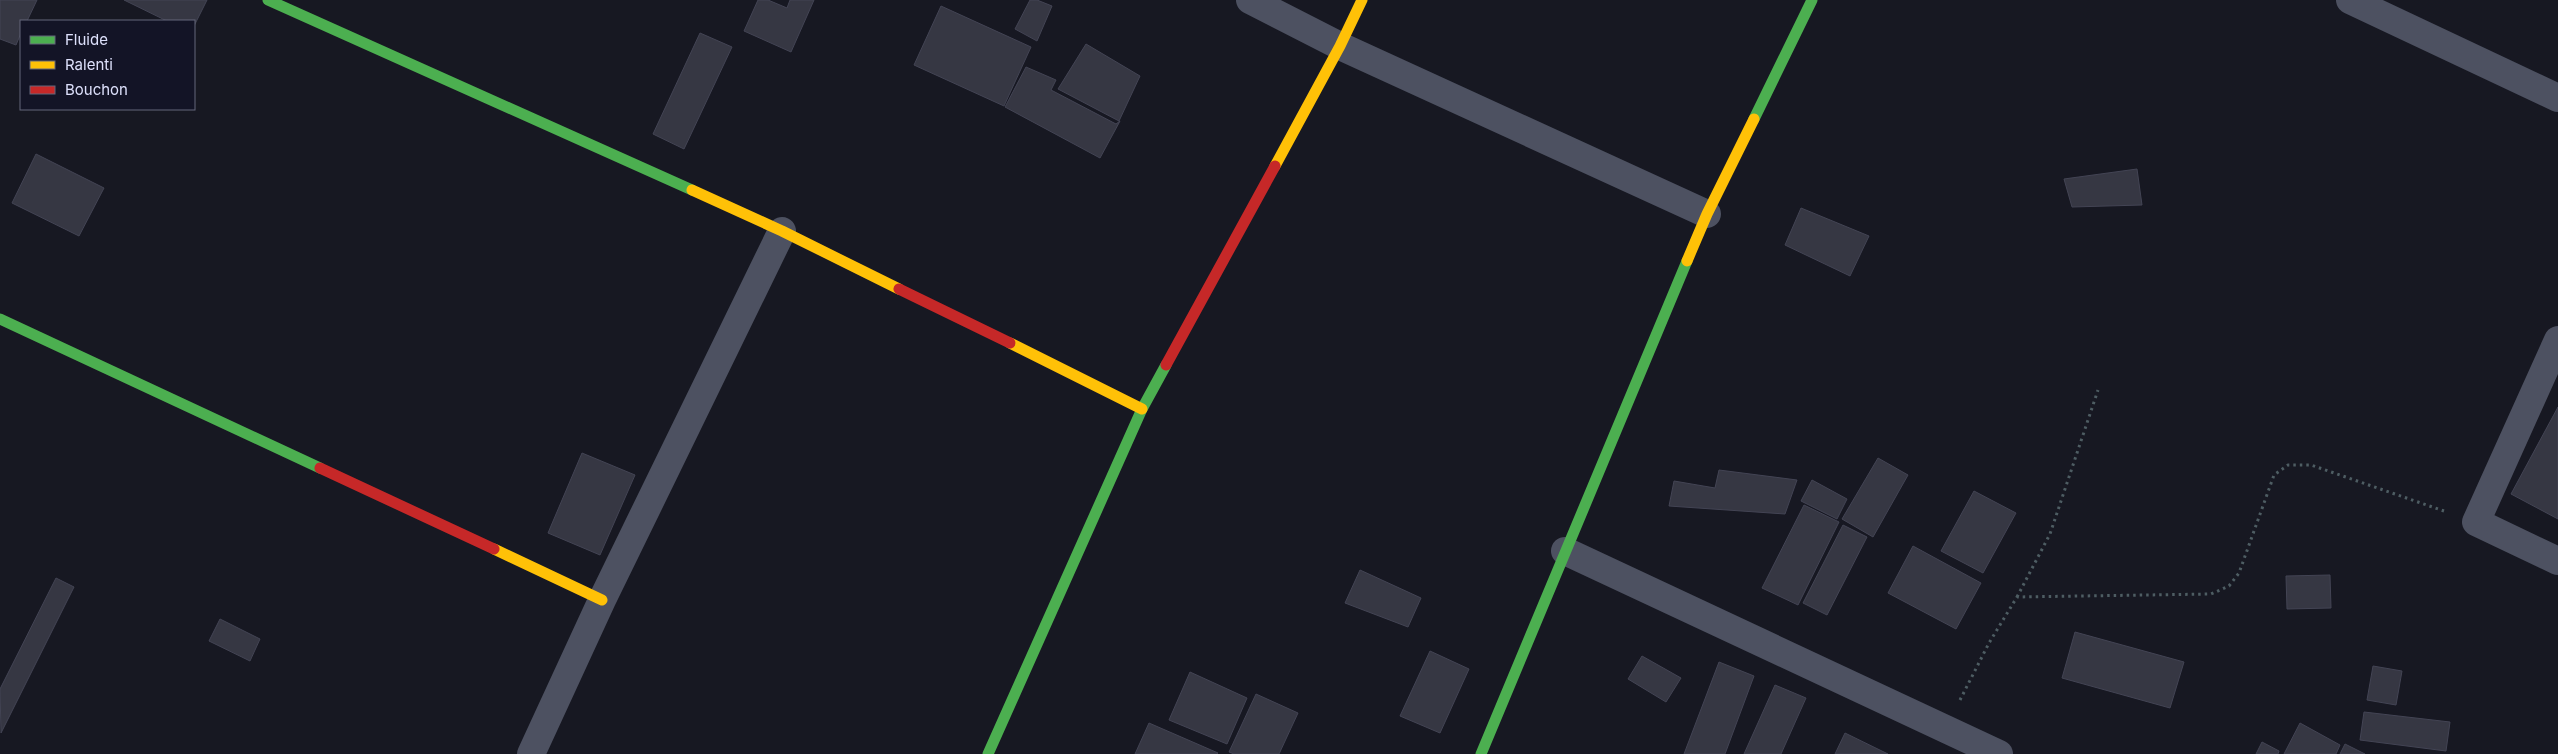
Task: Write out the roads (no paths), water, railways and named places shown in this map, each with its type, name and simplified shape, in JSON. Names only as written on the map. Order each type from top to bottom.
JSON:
[{"type":"street","points":[[268,0],[782,231],[1142,409]]},
{"type":"street","points":[[1250,0],[1340,46],[1707,214]]},
{"type":"street","points":[[988,754],[1142,409],[1340,46],[1362,0]]},
{"type":"street","points":[[1481,754],[1707,214],[1812,0]]},
{"type":"street","points":[[2350,0],[2558,98]]},
{"type":"street","points":[[531,754],[602,600],[782,231]]},
{"type":"street","points":[[0,320],[602,600]]},
{"type":"street","points":[[2558,340],[2476,522],[2558,561]]},
{"type":"street","points":[[1565,551],[1999,754]]}]
